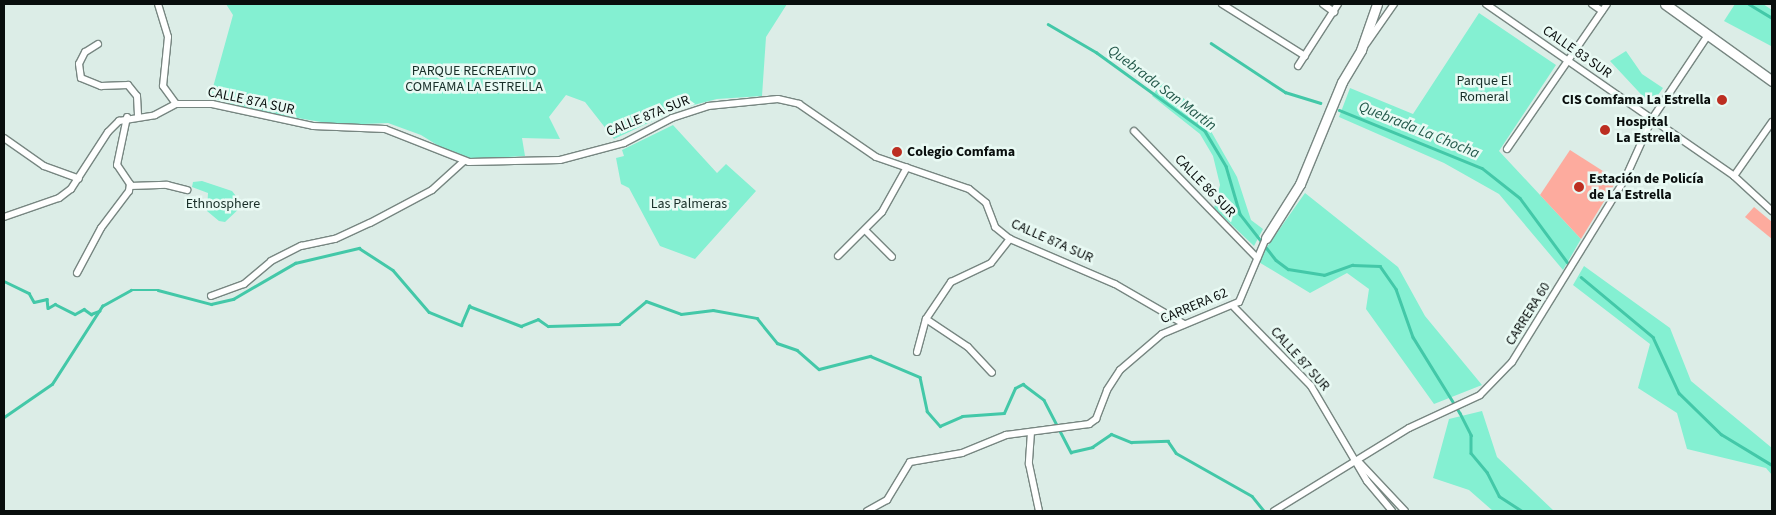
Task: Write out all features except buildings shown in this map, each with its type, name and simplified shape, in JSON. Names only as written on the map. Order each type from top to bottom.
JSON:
[{"type":"street","points":[[158,4],[168,38],[163,86],[176,104]]},
{"type":"street","points":[[1222,4],[1305,56]]},
{"type":"street","points":[[1322,4],[1334,12]]},
{"type":"street","points":[[1298,66],[1338,4]]},
{"type":"street","points":[[1362,50],[1377,4]]},
{"type":"street","name":"CARRERA 62","points":[[868,511],[887,500],[910,462],[962,454],[1006,435],[1089,424],[1096,419],[1107,390],[1120,370],[1162,334],[1184,324],[1234,307],[1246,290],[1266,238],[1300,184],[1342,82],[1394,4]]},
{"type":"street","name":"CALLE 83 SUR","points":[[1486,4],[1734,176],[1772,211]]},
{"type":"street","points":[[1592,4],[1602,11]]},
{"type":"street","points":[[1507,149],[1607,4]]},
{"type":"street","points":[[1665,4],[1772,81]]},
{"type":"street","name":"CARRERA 60","points":[[1274,511],[1356,459],[1451,408],[1465,403],[1489,388],[1528,341],[1624,181],[1652,119],[1708,35]]},
{"type":"street","points":[[98,44],[85,52],[79,64],[81,78],[101,86],[128,85],[137,96],[138,118]]},
{"type":"street","name":"CALLE 87A SUR","points":[[127,117],[138,118],[176,104],[212,104],[313,126],[385,129],[463,162],[560,160],[624,143],[672,118],[708,106],[778,99],[799,104],[876,157],[956,183],[980,196],[995,227],[1010,239],[1115,284],[1184,324]]},
{"type":"street","points":[[4,217],[59,198],[79,179],[108,132],[127,117]]},
{"type":"street","points":[[127,117],[117,165],[130,186]]},
{"type":"street","points":[[1734,176],[1772,122]]},
{"type":"street","name":"CALLE 86 SUR","points":[[1134,131],[1257,258]]},
{"type":"street","points":[[4,138],[44,166],[79,179]]},
{"type":"street","points":[[211,296],[244,284],[271,261],[300,246],[335,240],[370,223],[432,190],[463,162]]},
{"type":"street","points":[[838,256],[888,204],[907,167]]},
{"type":"street","points":[[130,186],[167,185],[187,190]]},
{"type":"street","points":[[78,274],[101,228],[130,186]]},
{"type":"street","points":[[865,230],[892,257]]},
{"type":"street","points":[[917,352],[926,319],[951,282],[991,263],[1010,239]]},
{"type":"street","name":"CALLE 87 SUR","points":[[1234,307],[1311,386],[1356,459],[1367,481],[1392,511]]},
{"type":"street","points":[[926,319],[968,348],[992,373]]},
{"type":"street","points":[[1031,432],[1029,464],[1039,511]]},
{"type":"street","name":"CALLE 87 SUR","points":[[1356,459],[1374,474],[1405,511]]},
{"type":"green space","name":"PARQUE RECREATIVO COMFAMA LA ESTRELLA","points":[[226,4],[787,4],[766,37],[762,96],[717,99],[678,109],[614,139],[585,102],[566,95],[549,117],[560,139],[522,138],[525,156],[458,158],[421,135],[388,123],[339,125],[256,111],[210,98],[233,15]]},
{"type":"green space","points":[[1735,4],[1763,4],[1772,10],[1771,46],[1724,21]]},
{"type":"green space","name":"Parque El Romeral","points":[[1479,13],[1556,65],[1499,151],[1581,239],[1563,270],[1499,194],[1444,163],[1339,117],[1350,88],[1413,114]]},
{"type":"green space","points":[[1626,51],[1642,74],[1663,88],[1651,105],[1610,61]]},
{"type":"green space","points":[[1162,82],[1199,110],[1237,177],[1251,220],[1263,229],[1254,246],[1214,208],[1220,185],[1213,156],[1200,134],[1152,96]]},
{"type":"green space","name":"Las Palmeras","points":[[673,125],[717,173],[726,164],[756,191],[695,259],[660,246],[629,188],[621,184],[616,158],[624,156],[622,150]]},
{"type":"green space","name":"Ethnosphere","points":[[202,181],[232,191],[243,205],[225,222],[219,221],[207,211],[208,193],[192,187],[193,182]]},
{"type":"green space","points":[[1305,193],[1398,267],[1425,316],[1482,385],[1434,404],[1366,309],[1369,289],[1347,273],[1310,293],[1257,261]]},
{"type":"green space","points":[[1584,266],[1670,328],[1691,381],[1772,448],[1772,475],[1766,468],[1687,449],[1677,413],[1638,388],[1650,344],[1573,285]]},
{"type":"green space","points":[[1482,411],[1497,457],[1554,511],[1493,511],[1469,490],[1433,478],[1449,419]]},
{"type":"waterway","points":[[1749,4],[1772,18]]},
{"type":"waterway","name":"Quebrada San Martín","points":[[1048,24],[1096,52],[1205,131],[1226,166],[1240,214],[1276,260],[1288,269],[1324,275],[1352,265],[1380,266],[1396,289],[1413,337],[1460,413],[1471,435],[1471,453],[1487,472],[1499,496],[1522,511]]},
{"type":"waterway","name":"Quebrada La Chocha","points":[[1211,43],[1285,92],[1320,103]]},
{"type":"waterway","name":"Quebrada La Chocha","points":[[1339,110],[1482,168],[1520,198],[1568,263]]},
{"type":"waterway","points":[[4,417],[52,384],[102,306],[131,290],[158,290],[211,304],[233,299],[295,263],[359,248],[393,270],[429,312],[461,325],[469,306],[521,326],[538,319],[548,326],[619,324],[646,301],[681,314],[713,310],[757,318],[777,343],[797,350],[819,369],[870,356],[920,377],[927,411],[940,426],[962,416],[1004,413],[1015,388],[1023,384],[1044,400],[1071,452],[1092,447],[1111,434],[1131,442],[1168,441],[1176,453],[1252,496],[1264,511]]},
{"type":"waterway","name":"Quebrada La Chocha","points":[[1581,277],[1653,337],[1679,393],[1721,434],[1772,465]]},
{"type":"waterway","points":[[4,281],[29,293],[34,302],[47,299],[48,308],[55,304],[75,314],[84,309],[91,314],[99,311]]},
{"type":"place","name":"CIS Comfama La Estrella","points":[[1722,100]]},
{"type":"place","name":"Hospital La Estrella","points":[[1605,130]]},
{"type":"place","name":"Colegio Comfama","points":[[897,152]]},
{"type":"place","name":"Estación de Policía de La Estrella","points":[[1579,187]]}]
